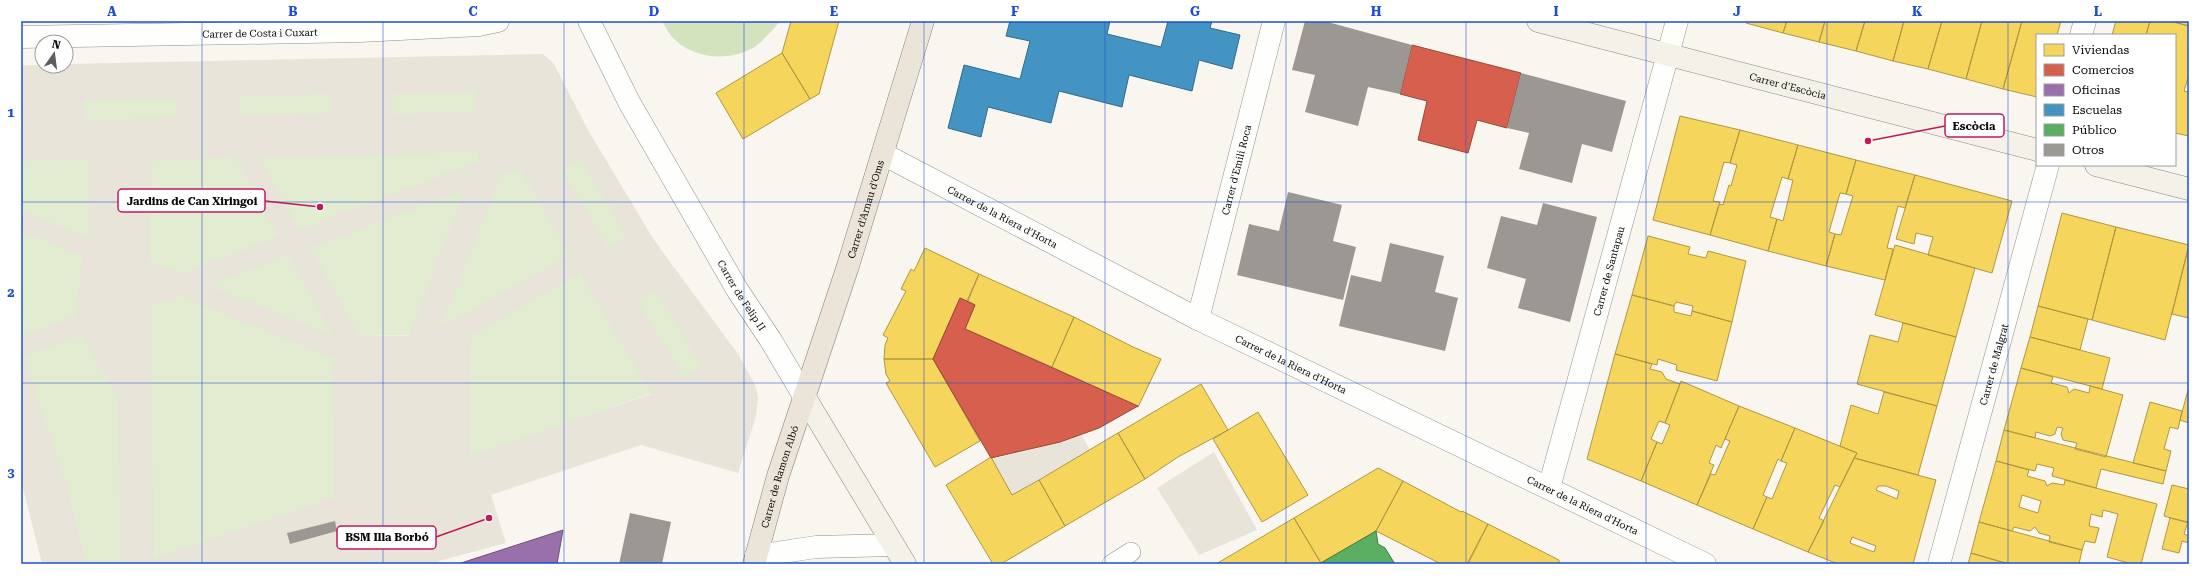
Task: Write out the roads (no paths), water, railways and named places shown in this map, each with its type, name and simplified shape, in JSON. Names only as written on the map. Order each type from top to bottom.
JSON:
[{"type":"main road","name":"Carrer d'Arnau d'Oms","points":[[804,396],[883,154],[923,21]]},
{"type":"main road","name":"Carrer d'Escòcia","points":[[1538,21],[2036,150]]},
{"type":"main road","points":[[2100,166],[2189,189]]},
{"type":"main road","name":"Carrer de Felip II","points":[[804,396],[905,564]]},
{"type":"main road","name":"Carrer de Ramon Albó","points":[[755,560],[770,502],[804,396]]},
{"type":"street","name":"Carrer de Costa i Cuxart","points":[[21,37],[360,31],[479,25],[498,21]]},
{"type":"street","name":"Carrer de Felip II","points":[[589,21],[629,102],[738,291],[770,339],[804,396]]},
{"type":"street","name":"Carrer d'Emili Roca","points":[[1198,319],[1274,21]]},
{"type":"street","name":"Carrer de Santapau","points":[[1549,488],[1677,21]]},
{"type":"street","points":[[2081,34],[2085,21]]},
{"type":"street","name":"Carrer de la Riera d'Horta","points":[[883,154],[1198,319],[1549,488],[1672,559],[1705,564]]},
{"type":"street","name":"Carrer de Malgrat","points":[[1939,564],[2048,166]]},
{"type":"street","name":"Carrer de Ramon Albó","points":[[755,560],[816,547],[893,545]]},
{"type":"lane","points":[[1112,564],[1131,552]]},
{"type":"place","name":"Escòcia","points":[[1868,141]]},
{"type":"place","name":"Jardins de Can Xiringoi","points":[[320,207]]},
{"type":"place","name":"BSM Illa Borbó","points":[[489,518]]}]
